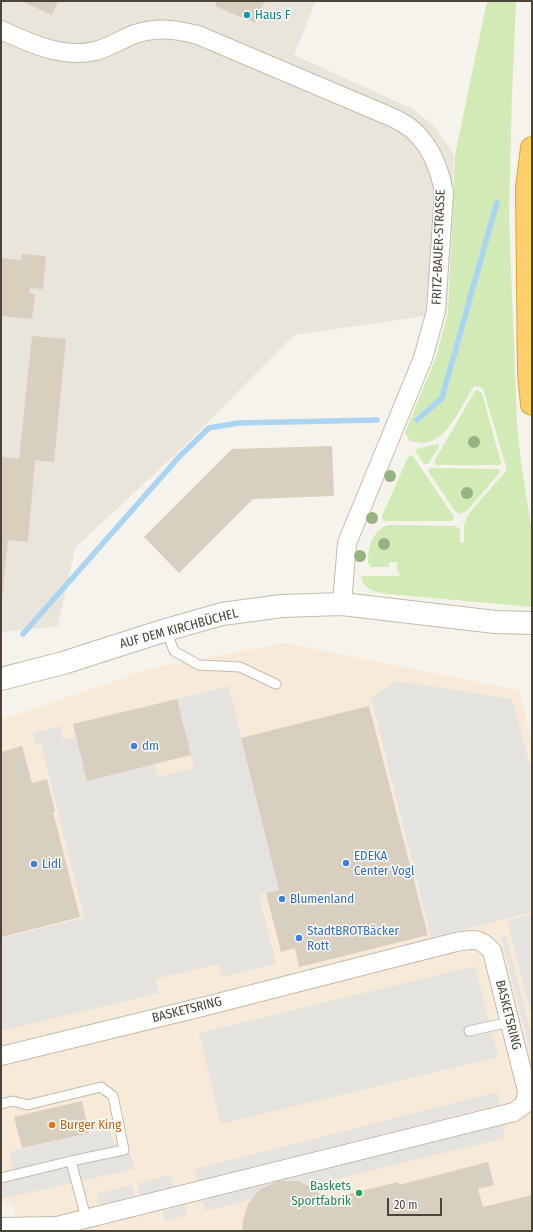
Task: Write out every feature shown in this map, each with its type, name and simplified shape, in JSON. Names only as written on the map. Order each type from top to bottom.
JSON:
[{"type":"highway","points":[[532,148],[527,188],[528,374],[532,404]]},
{"type":"street","name":"FRITZ-BAUER-STRASSE","points":[[1,30],[27,42],[68,54],[95,51],[134,34],[161,29],[180,30],[198,35],[396,119],[415,132],[426,145],[436,164],[444,192],[436,311],[423,358],[347,543],[342,604]]},
{"type":"street","name":"AUF DEM KIRCHBÜCHEL","points":[[8,675],[63,663],[166,630],[222,614],[282,606],[342,604],[495,622],[532,623]]},
{"type":"street","name":"BASKETSRING","points":[[1,1056],[202,1007],[456,942],[474,939],[484,942],[492,951],[527,1091],[525,1104],[514,1112],[51,1228],[1,1227]]},
{"type":"lane","points":[[166,630],[174,651],[199,665],[240,667],[276,684]]},
{"type":"lane","points":[[469,1031],[510,1022]]},
{"type":"lane","points":[[1,1104],[12,1100],[27,1104],[101,1087],[113,1096],[124,1150],[1,1178]]},
{"type":"lane","points":[[71,1161],[86,1218]]},
{"type":"shaded area","points":[[1,1],[316,1],[294,55],[413,109],[434,126],[454,155],[447,313],[294,335],[182,448],[75,548],[58,626],[1,632]]},
{"type":"shaded area","points":[[285,643],[519,690],[532,744],[532,1231],[19,1231],[13,1207],[1,1202],[1,720],[148,669]]},
{"type":"shaded area","points":[[396,681],[512,699],[532,773],[532,912],[431,938],[371,698]]},
{"type":"shaded area","points":[[229,686],[279,890],[259,895],[276,964],[222,977],[218,964],[155,979],[158,993],[2,1031],[1,938],[84,918],[41,744],[36,745],[33,733],[60,726],[63,740],[76,737],[154,764],[158,777],[194,768],[177,699]]},
{"type":"shaded area","points":[[532,914],[532,1017],[507,921]]},
{"type":"shaded area","points":[[506,936],[532,1037],[532,1058],[501,937]]},
{"type":"shaded area","points":[[475,966],[498,1057],[221,1124],[199,1033]]},
{"type":"shaded area","points":[[497,1092],[500,1104],[198,1181],[195,1169]]},
{"type":"shaded area","points":[[502,1124],[505,1138],[205,1211],[202,1197]]},
{"type":"shaded area","points":[[110,1128],[114,1144],[127,1141],[134,1169],[1,1199],[1,1172],[13,1169],[9,1152]]},
{"type":"shaded area","points":[[170,1175],[174,1187],[140,1196],[137,1184]]},
{"type":"shaded area","points":[[132,1185],[135,1197],[100,1205],[97,1194]]},
{"type":"shaded area","points":[[184,1202],[187,1215],[165,1221],[162,1208]]},
{"type":"green space","points":[[487,1],[516,1],[509,216],[517,425],[532,532],[532,607],[389,594],[368,588],[361,577],[401,575],[397,570],[397,562],[389,562],[389,567],[370,567],[370,564],[368,564],[370,546],[374,536],[382,528],[388,525],[456,526],[460,530],[460,542],[464,543],[464,525],[469,513],[507,470],[483,388],[474,386],[452,423],[440,436],[434,440],[425,443],[413,442],[410,441],[405,433],[436,357],[448,312],[455,155]]},
{"type":"green space","points":[[477,390],[482,393],[501,463],[500,465],[435,465],[435,460],[475,391]]},
{"type":"green space","points":[[437,444],[439,447],[428,464],[424,464],[416,452],[416,449]]},
{"type":"green space","points":[[411,455],[454,517],[453,520],[384,521],[382,519],[408,457]]},
{"type":"green space","points":[[432,468],[498,469],[500,472],[467,511],[460,514],[455,511],[428,471]]},
{"type":"building","points":[[21,1],[58,1],[52,15]]},
{"type":"building","name":"Haus F","points":[[217,1],[265,1],[255,23],[215,6]]},
{"type":"building","points":[[22,254],[46,256],[43,289],[30,288],[29,293],[35,294],[32,319],[1,316],[1,258],[21,260]]},
{"type":"building","points":[[32,336],[66,339],[54,462],[35,460],[28,542],[8,540],[1,598],[1,457],[19,459]]},
{"type":"building","points":[[332,446],[334,496],[253,499],[179,573],[144,537],[232,449]]},
{"type":"building","name":"dm","points":[[177,699],[191,755],[87,781],[73,724]]},
{"type":"building","points":[[369,706],[428,935],[299,967],[295,948],[281,952],[266,893],[279,890],[241,738]]},
{"type":"building","name":"Lidl","points":[[22,746],[32,783],[47,779],[55,812],[53,812],[80,917],[1,937],[1,752]]},
{"type":"building","name":"Burger King","points":[[82,1101],[89,1133],[22,1148],[14,1117]]},
{"type":"building","points":[[488,1162],[494,1185],[478,1189],[483,1207],[532,1195],[532,1231],[242,1231],[243,1220],[248,1204],[259,1190],[279,1181],[298,1181],[315,1189],[327,1203],[329,1202],[328,1199],[398,1182],[399,1185]]},
{"type":"waterway","points":[[417,420],[442,398],[497,202]]},
{"type":"waterway","points":[[23,634],[179,457],[209,428],[238,423],[377,420]]},
{"type":"place","name":"Haus F","points":[[247,15]]},
{"type":"place","name":"dm","points":[[134,746]]},
{"type":"place","name":"EDEKA Center Vogl","points":[[346,863]]},
{"type":"place","name":"Lidl","points":[[34,864]]},
{"type":"place","name":"Blumenland","points":[[282,899]]},
{"type":"place","name":"StadtBROTBäcker Rott","points":[[299,938]]},
{"type":"place","name":"Burger King","points":[[52,1125]]},
{"type":"place","name":"Baskets Sportfabrik","points":[[359,1193]]}]
